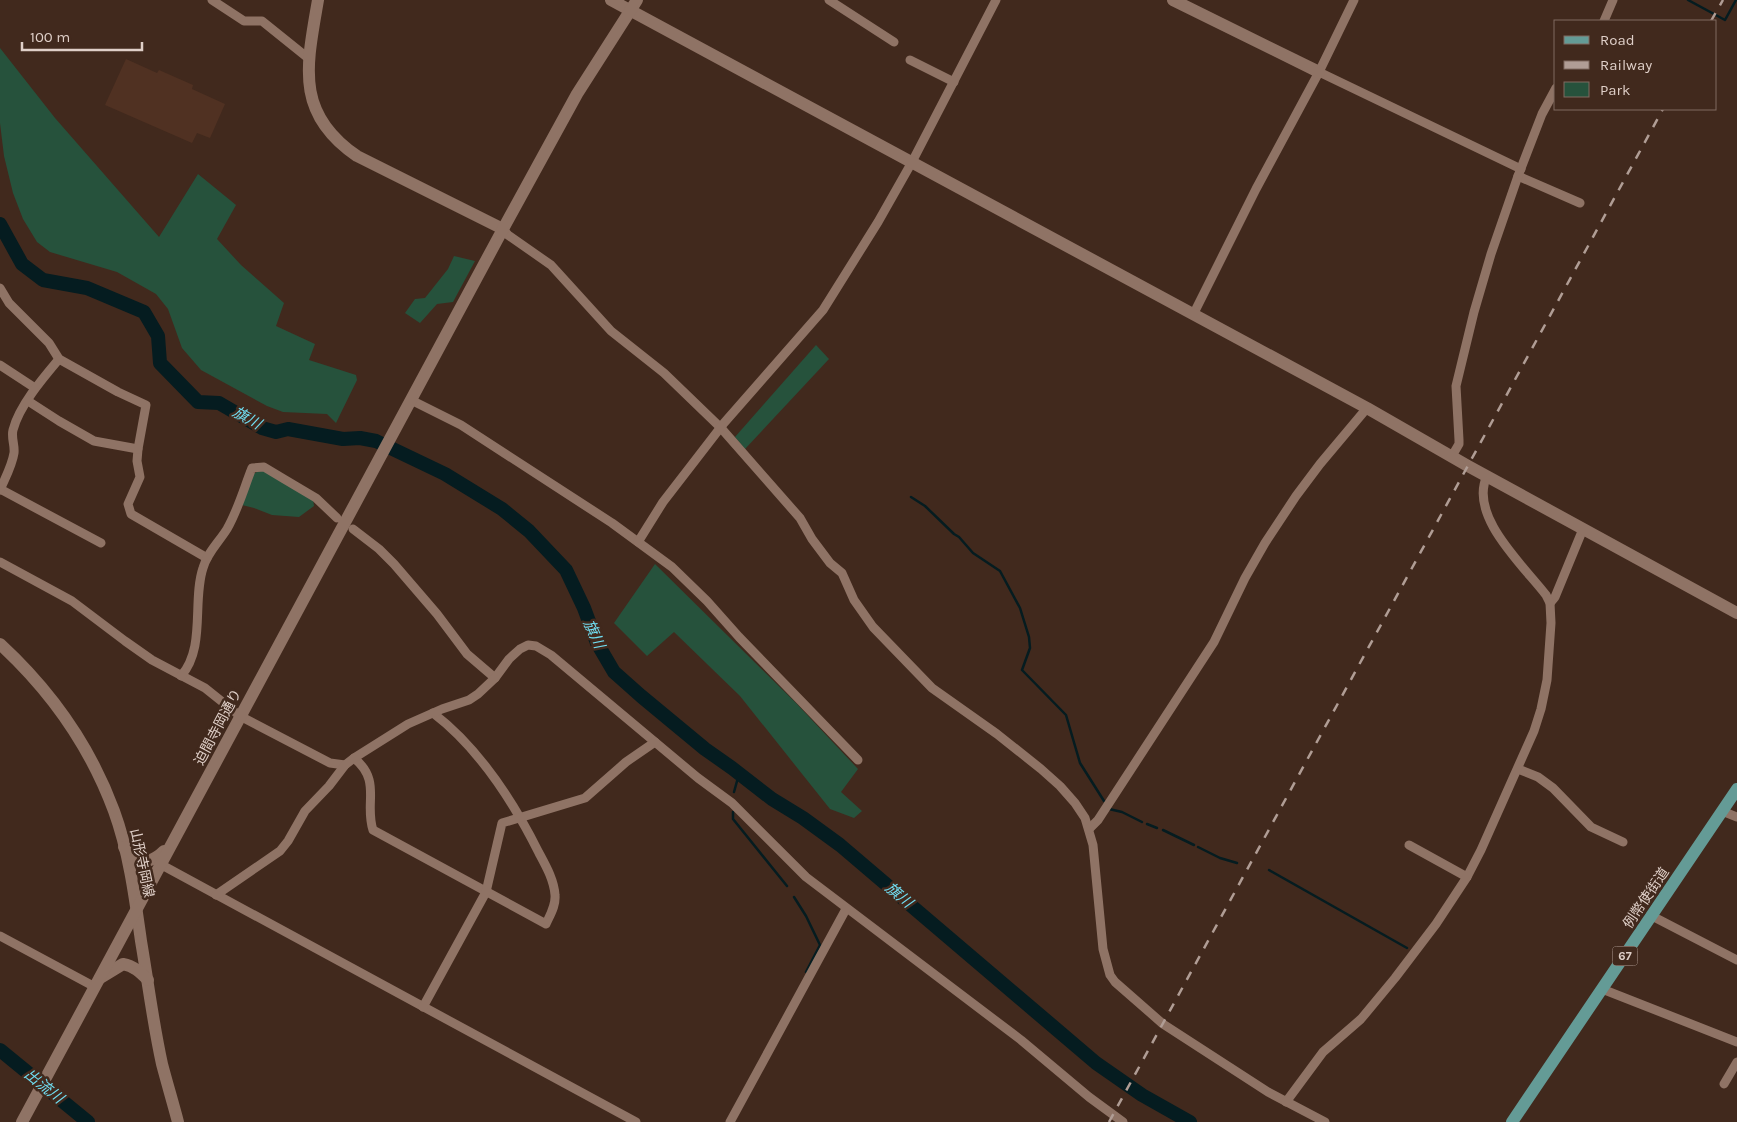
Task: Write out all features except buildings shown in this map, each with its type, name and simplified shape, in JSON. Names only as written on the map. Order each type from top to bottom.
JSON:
[{"type":"main road","name":"例幣使街道","points":[[1512,1122],[1737,790]]},
{"type":"street","points":[[212,0],[244,20],[262,21],[308,58]]},
{"type":"street","points":[[318,0],[308,58],[308,77],[317,114],[328,131],[341,145],[357,156],[503,228],[508,235],[559,272],[611,331],[664,373],[721,428],[800,518],[812,539],[842,574],[854,600],[873,627],[932,688],[996,734],[1060,786],[1080,810],[1089,829],[1094,853],[1103,949],[1110,975],[1115,982],[1163,1024],[1238,1073],[1286,1102],[1325,1122]]},
{"type":"street","points":[[610,0],[633,5],[912,162],[1367,408],[1737,613]]},
{"type":"street","points":[[829,0],[894,42]]},
{"type":"street","points":[[638,542],[663,502],[721,428],[820,314],[878,222],[912,162],[996,0]]},
{"type":"street","points":[[1173,0],[1580,203]]},
{"type":"street","points":[[1194,315],[1256,189],[1319,72],[1354,0]]},
{"type":"street","points":[[1604,20],[1613,0]]},
{"type":"street","name":"迫間寺岡通り","points":[[22,1122],[503,228],[577,94],[633,5]]},
{"type":"street","points":[[910,60],[954,82]]},
{"type":"street","points":[[1452,456],[1459,444],[1456,396],[1457,376],[1474,312],[1491,254],[1520,173],[1542,114],[1554,92]]},
{"type":"street","points":[[0,288],[9,303],[49,343],[59,359],[118,392],[146,405],[139,435],[137,461],[140,477],[128,504],[131,514],[207,558]]},
{"type":"street","points":[[59,359],[35,388],[15,424],[12,433],[14,451],[12,460],[0,489],[101,543]]},
{"type":"street","points":[[0,365],[35,388]]},
{"type":"street","points":[[28,401],[59,422],[94,441],[138,450]]},
{"type":"street","points":[[410,401],[461,425],[612,523],[672,567],[707,601],[739,637],[858,760]]},
{"type":"street","points":[[1089,829],[1098,820],[1214,642],[1245,578],[1280,521],[1320,464],[1367,408]]},
{"type":"street","points":[[181,676],[189,663],[194,645],[198,623],[199,587],[203,567],[227,528],[240,501],[252,468],[264,467],[316,498],[337,518]]},
{"type":"street","points":[[1286,1102],[1323,1052],[1361,1019],[1395,978],[1430,932],[1467,877],[1496,818],[1534,731],[1544,695],[1551,623],[1550,603],[1546,595],[1509,550],[1494,527],[1483,497],[1482,484],[1487,476]]},
{"type":"street","points":[[353,529],[379,549],[394,564],[437,614],[467,654],[494,678]]},
{"type":"street","points":[[1550,603],[1555,597],[1583,529]]},
{"type":"street","points":[[0,562],[72,601],[125,642],[152,660],[205,688],[240,716],[330,763],[345,765]]},
{"type":"street","name":"山形寺岡線","points":[[0,644],[23,665],[48,693],[68,720],[102,780],[115,813],[124,847],[136,910],[162,1064],[178,1122]]},
{"type":"street","points":[[216,895],[280,851],[305,812],[345,765],[408,724],[469,700],[478,694],[520,649],[528,645],[536,646],[551,655],[698,778],[732,803],[806,878],[1021,1040],[1089,1097],[1123,1122]]},
{"type":"street","points":[[354,758],[365,769],[370,778],[372,788],[371,817],[374,830],[546,924],[555,901],[554,885],[520,817],[488,770],[468,746],[447,723],[433,713]]},
{"type":"street","points":[[423,1007],[486,892],[502,823],[585,798],[626,762],[655,742]]},
{"type":"street","points":[[1518,769],[1538,777],[1553,788],[1591,827],[1623,842]]},
{"type":"street","points":[[1722,811],[1737,817]]},
{"type":"street","points":[[124,847],[132,857],[149,861],[157,859],[172,842]]},
{"type":"street","points":[[1409,845],[1467,877]]},
{"type":"street","points":[[160,864],[636,1122]]},
{"type":"street","points":[[730,1122],[846,908]]},
{"type":"street","points":[[1652,916],[1737,960]]},
{"type":"street","points":[[0,936],[97,983],[123,964],[141,972],[148,980]]},
{"type":"street","points":[[1602,989],[1737,1042]]},
{"type":"street","points":[[1724,1084],[1737,1062]]},
{"type":"shaded area","points":[[126,59],[157,73],[159,70],[193,85],[192,89],[225,104],[210,138],[197,133],[192,143],[105,105]]},
{"type":"green space","points":[[0,48],[55,118],[159,237],[198,174],[236,205],[217,239],[241,265],[284,303],[276,326],[315,344],[309,360],[356,375],[357,380],[336,423],[327,414],[283,412],[267,406],[201,370],[182,348],[168,309],[156,294],[117,272],[50,252],[37,242],[23,219],[13,193],[4,156],[0,123]]},
{"type":"green space","points":[[454,256],[475,261],[453,302],[437,304],[420,323],[405,313],[415,299],[425,298],[448,269]]},
{"type":"green space","points":[[816,345],[829,359],[745,449],[735,437]]},
{"type":"green space","points":[[259,471],[266,471],[313,499],[314,506],[299,517],[272,515],[242,505],[253,474]]},
{"type":"green space","points":[[655,564],[796,703],[858,769],[841,792],[862,811],[854,818],[830,809],[740,696],[674,632],[647,656],[614,623]]},
{"type":"waterway","points":[[1688,0],[1725,20],[1736,0]]},
{"type":"waterway","name":"旗川","points":[[0,224],[22,264],[43,280],[87,288],[144,312],[158,336],[160,363],[198,402],[219,403],[262,428],[276,432],[288,429],[343,439],[360,438],[376,441],[445,474],[502,509],[529,531],[566,570],[584,608],[597,643],[614,672],[705,749],[772,799],[803,818],[840,845],[1096,1063],[1142,1095],[1190,1122]]},
{"type":"waterway","points":[[911,497],[925,506],[959,537],[973,553],[1000,571],[1020,608],[1029,637],[1030,648],[1022,670],[1066,715],[1080,763],[1104,801]]},
{"type":"waterway","points":[[734,792],[739,774]]},
{"type":"waterway","points":[[1109,809],[1122,812],[1142,822]]},
{"type":"waterway","points":[[733,812],[733,819],[787,886]]},
{"type":"waterway","points":[[1147,824],[1157,828]]},
{"type":"waterway","points":[[1163,830],[1194,845]]},
{"type":"waterway","points":[[1198,847],[1220,858],[1237,863]]},
{"type":"waterway","points":[[1269,870],[1407,948]]},
{"type":"waterway","points":[[794,897],[806,916],[820,945],[806,972]]},
{"type":"waterway","name":"出流川","points":[[0,1050],[88,1122]]},
{"type":"railway","points":[[1712,20],[1723,0]]},
{"type":"railway","points":[[1109,1122],[1662,110]]}]
